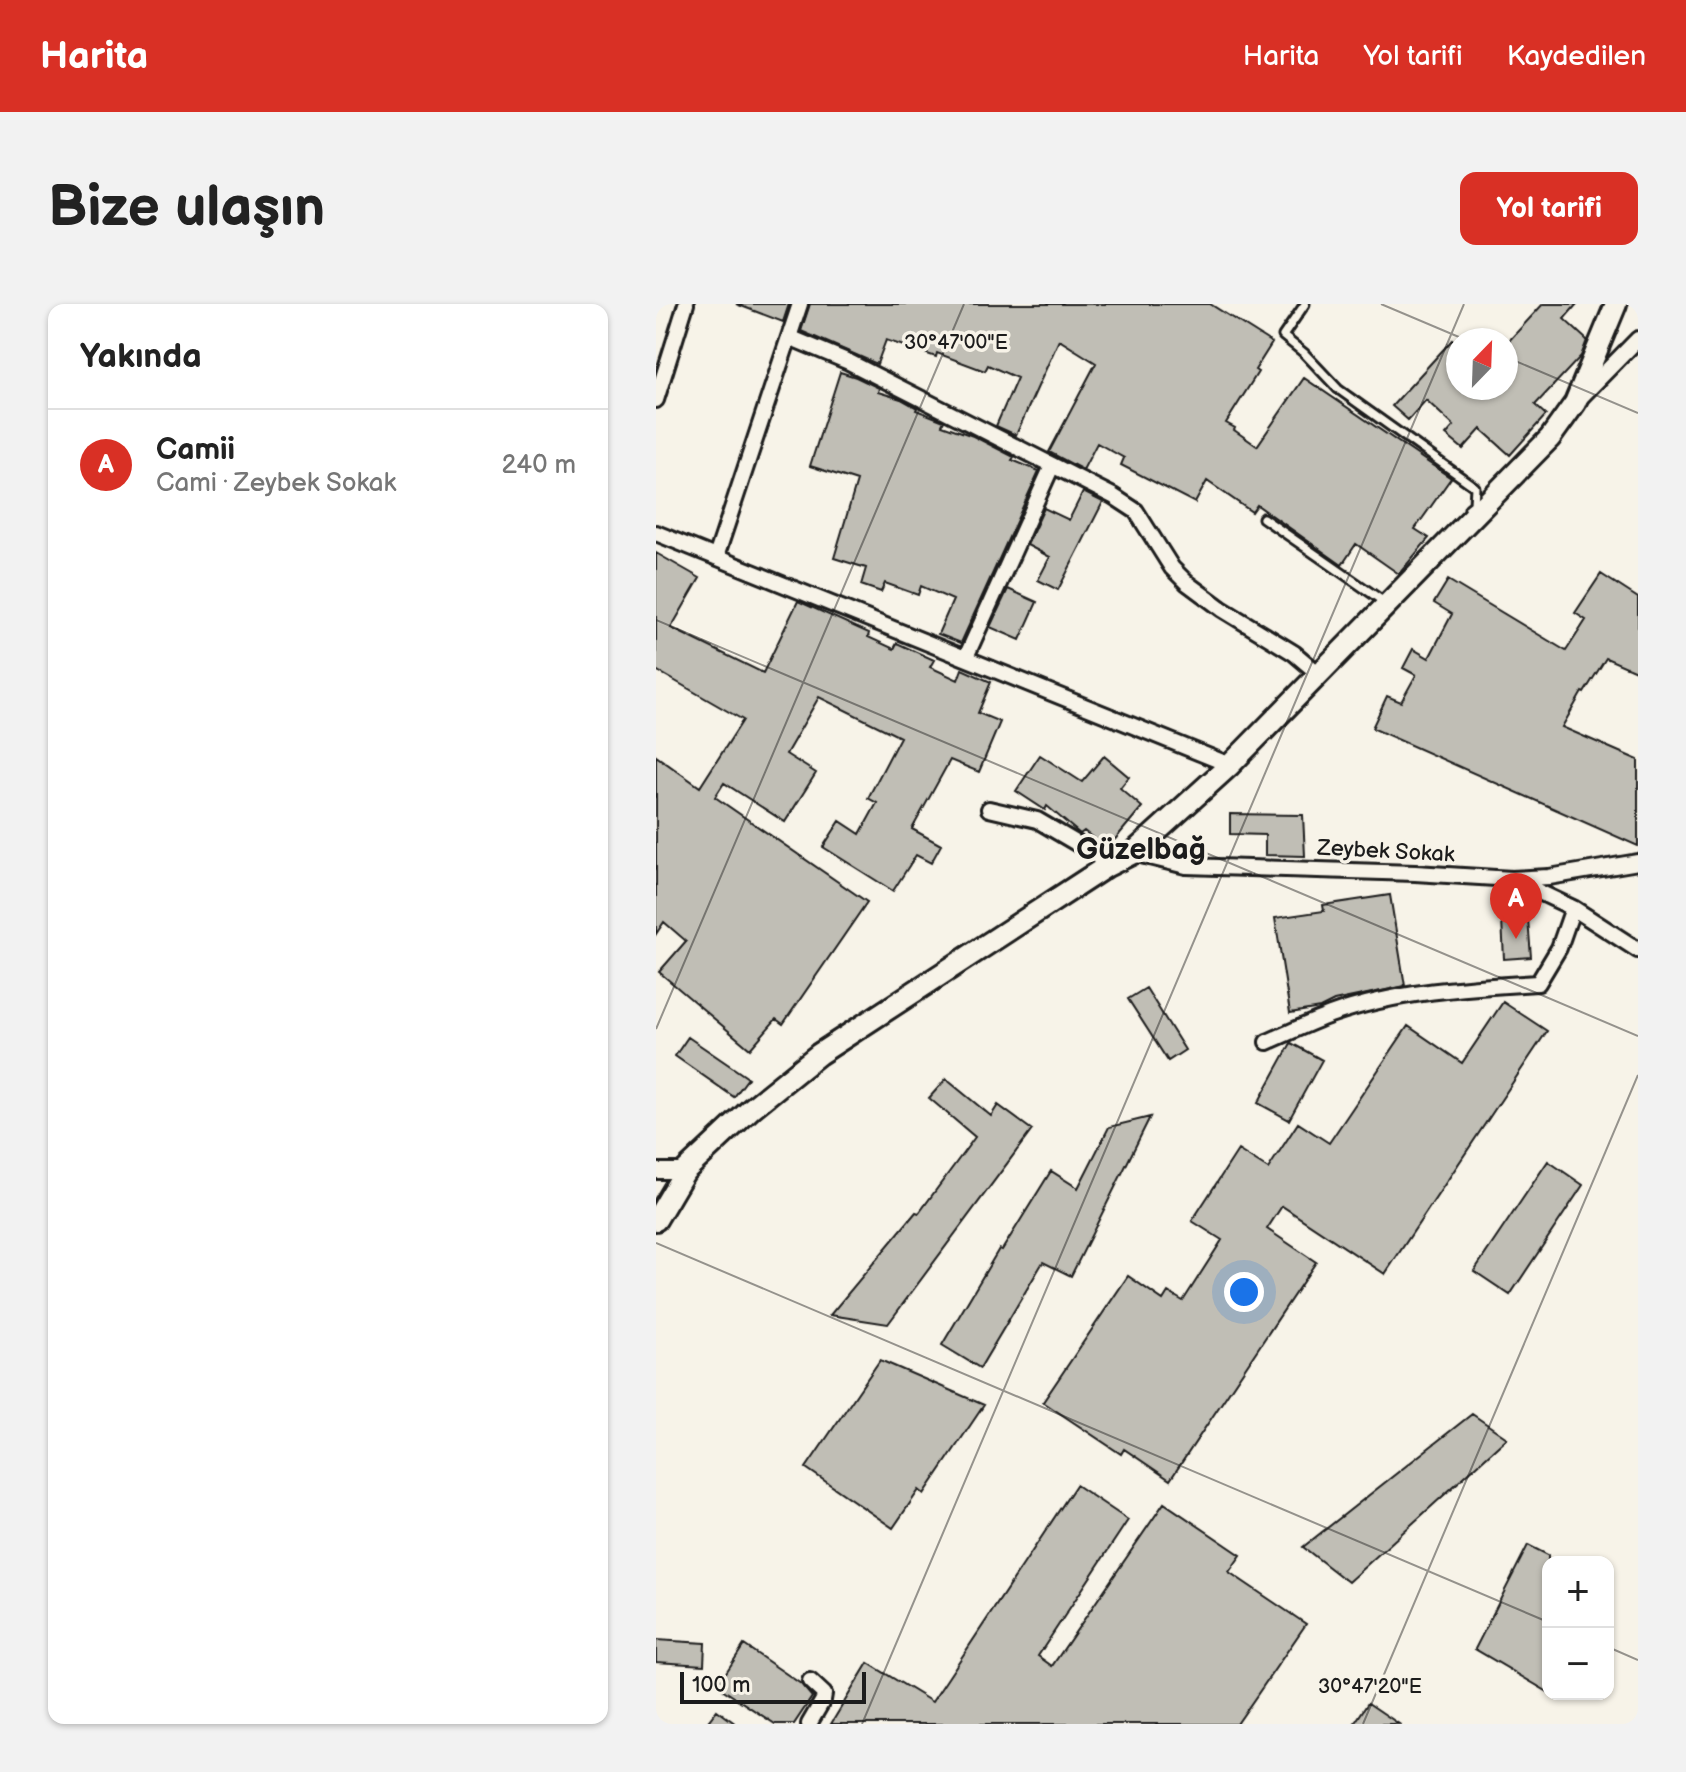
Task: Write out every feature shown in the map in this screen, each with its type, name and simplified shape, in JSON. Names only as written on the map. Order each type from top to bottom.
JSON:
[{"type":"street","points":[[656,400],[686,304]]},
{"type":"street","points":[[716,557],[800,304]]},
{"type":"street","points":[[1575,403],[1616,304]]},
{"type":"street","points":[[789,337],[849,362],[1113,496],[1136,511],[1172,568],[1187,583],[1222,609],[1294,653],[1320,675]]},
{"type":"street","points":[[656,1220],[685,1171],[752,1108],[819,1054],[1107,866],[1133,853],[1230,765],[1389,605],[1550,438],[1575,403],[1638,339]]},
{"type":"street","points":[[966,657],[1052,466]]},
{"type":"street","points":[[656,533],[1230,765]]},
{"type":"street","points":[[989,809],[1037,820],[1095,854],[1107,866]]},
{"type":"street","name":"Zeybek Sokak","points":[[1133,853],[1186,866],[1400,872],[1512,879],[1549,877],[1638,862]]},
{"type":"street","points":[[1512,879],[1573,908],[1638,950]]},
{"type":"street","points":[[1267,1042],[1332,1015],[1386,1000],[1455,987],[1538,983],[1559,948],[1573,908]]},
{"type":"street","points":[[656,1171],[685,1171]]},
{"type":"street","points":[[809,1724],[824,1694],[810,1681]]},
{"type":"lane","points":[[1305,304],[1283,336],[1338,389],[1475,487],[1474,504],[1445,532]]},
{"type":"lane","points":[[1263,518],[1389,605]]},
{"type":"lane","points":[[1414,578],[1435,541]]},
{"type":"building","points":[[736,304],[789,304],[783,322]]},
{"type":"building","points":[[810,304],[1210,304],[1272,343],[1226,423],[1234,430],[1257,446],[1304,378],[1451,478],[1415,529],[1429,538],[1399,574],[1356,544],[1342,565],[1257,505],[1252,512],[1207,481],[1195,503],[1121,465],[1124,458],[1097,443],[1083,470],[1049,452],[1096,363],[1059,340],[1016,435],[996,426],[1017,378],[988,365],[985,371],[937,353],[936,357],[886,340],[877,364],[801,331]]},
{"type":"building","points":[[1543,304],[1577,304],[1564,319],[1587,340],[1581,356],[1535,405],[1546,415],[1510,455],[1481,429],[1463,449],[1446,435],[1454,426],[1426,400],[1408,420],[1392,406],[1446,347],[1446,400],[1518,400],[1518,331]]},
{"type":"building","points":[[840,372],[879,388],[878,392],[901,399],[916,410],[944,421],[942,425],[973,436],[1014,457],[1012,460],[1039,471],[961,643],[938,634],[953,600],[921,586],[918,595],[885,583],[881,592],[861,585],[866,568],[834,558],[857,481],[810,466]]},
{"type":"building","points":[[1083,492],[1103,502],[1058,590],[1038,580],[1050,557],[1027,545],[1044,508],[1069,520]]},
{"type":"building","points":[[656,553],[700,578],[671,628],[763,673],[798,601],[869,633],[868,637],[894,649],[897,643],[934,660],[930,667],[958,680],[962,669],[991,682],[978,713],[1000,722],[979,772],[950,760],[912,829],[941,845],[931,863],[916,855],[893,891],[823,847],[840,821],[860,834],[877,803],[868,798],[900,737],[819,697],[786,754],[816,773],[785,822],[724,783],[715,797],[867,902],[783,1024],[776,1019],[750,1049],[659,972],[686,941],[664,922],[656,934],[656,756],[700,787],[743,720],[656,670]]},
{"type":"building","points":[[1601,574],[1638,598],[1638,672],[1606,658],[1562,727],[1638,760],[1638,846],[1372,728],[1387,696],[1401,702],[1416,675],[1403,668],[1413,649],[1429,658],[1452,614],[1434,603],[1448,580],[1566,651],[1586,620],[1575,613]]},
{"type":"building","points":[[1008,589],[1037,602],[1020,640],[990,627]]},
{"type":"building","points":[[1040,755],[1082,782],[1104,756],[1129,777],[1120,788],[1142,807],[1107,849],[1084,831],[1080,834],[1047,806],[1045,810],[1016,791]]},
{"type":"building","points":[[1230,814],[1303,815],[1305,856],[1265,855],[1265,835],[1230,834]]},
{"type":"building","points":[[1390,895],[1405,986],[1290,1013],[1275,918],[1324,911],[1323,905]]},
{"type":"building","points":[[1528,919],[1531,957],[1504,959],[1502,920]]},
{"type":"building","points":[[1146,988],[1185,1050],[1168,1061],[1128,999]]},
{"type":"building","points":[[1503,1002],[1547,1031],[1385,1274],[1282,1206],[1267,1229],[1316,1262],[1170,1480],[1124,1449],[1121,1454],[1043,1402],[1128,1276],[1163,1300],[1168,1292],[1183,1301],[1222,1240],[1192,1221],[1238,1150],[1268,1169],[1298,1123],[1329,1143],[1408,1026],[1462,1063]]},
{"type":"building","points":[[688,1037],[748,1078],[734,1097],[675,1056]]},
{"type":"building","points":[[1291,1043],[1322,1060],[1289,1120],[1258,1103]]},
{"type":"building","points":[[946,1079],[991,1116],[998,1105],[1032,1130],[888,1324],[830,1315],[916,1212],[919,1213],[975,1137],[929,1098]]},
{"type":"building","points":[[1150,1117],[1071,1276],[1043,1262],[980,1368],[942,1345],[999,1249],[1002,1250],[1051,1171],[1078,1188],[1109,1127]]},
{"type":"building","points":[[1548,1161],[1583,1185],[1510,1295],[1474,1271]]},
{"type":"building","points":[[880,1360],[984,1405],[924,1494],[919,1490],[893,1528],[806,1468]]},
{"type":"building","points":[[1472,1414],[1507,1438],[1348,1582],[1303,1547]]},
{"type":"building","points":[[1076,1485],[1128,1520],[1038,1656],[1052,1666],[1164,1503],[1241,1555],[1229,1572],[1306,1624],[1237,1724],[831,1724],[868,1663],[932,1702]]},
{"type":"building","points":[[1528,1545],[1548,1555],[1542,1556],[1542,1688],[1475,1649]]},
{"type":"building","points":[[656,1640],[705,1643],[704,1665],[656,1662]]},
{"type":"building","points":[[744,1645],[801,1684],[812,1697],[794,1724],[775,1724],[722,1689],[725,1684],[721,1680]]},
{"type":"building","points":[[1368,1703],[1399,1724],[1354,1724]]},
{"type":"building","points":[[717,1710],[736,1724],[706,1724]]},
{"type":"place","name":"Camii","points":[[1516,939]]},
{"type":"district","name":"Güzelbağ","points":[[1141,849]]}]
